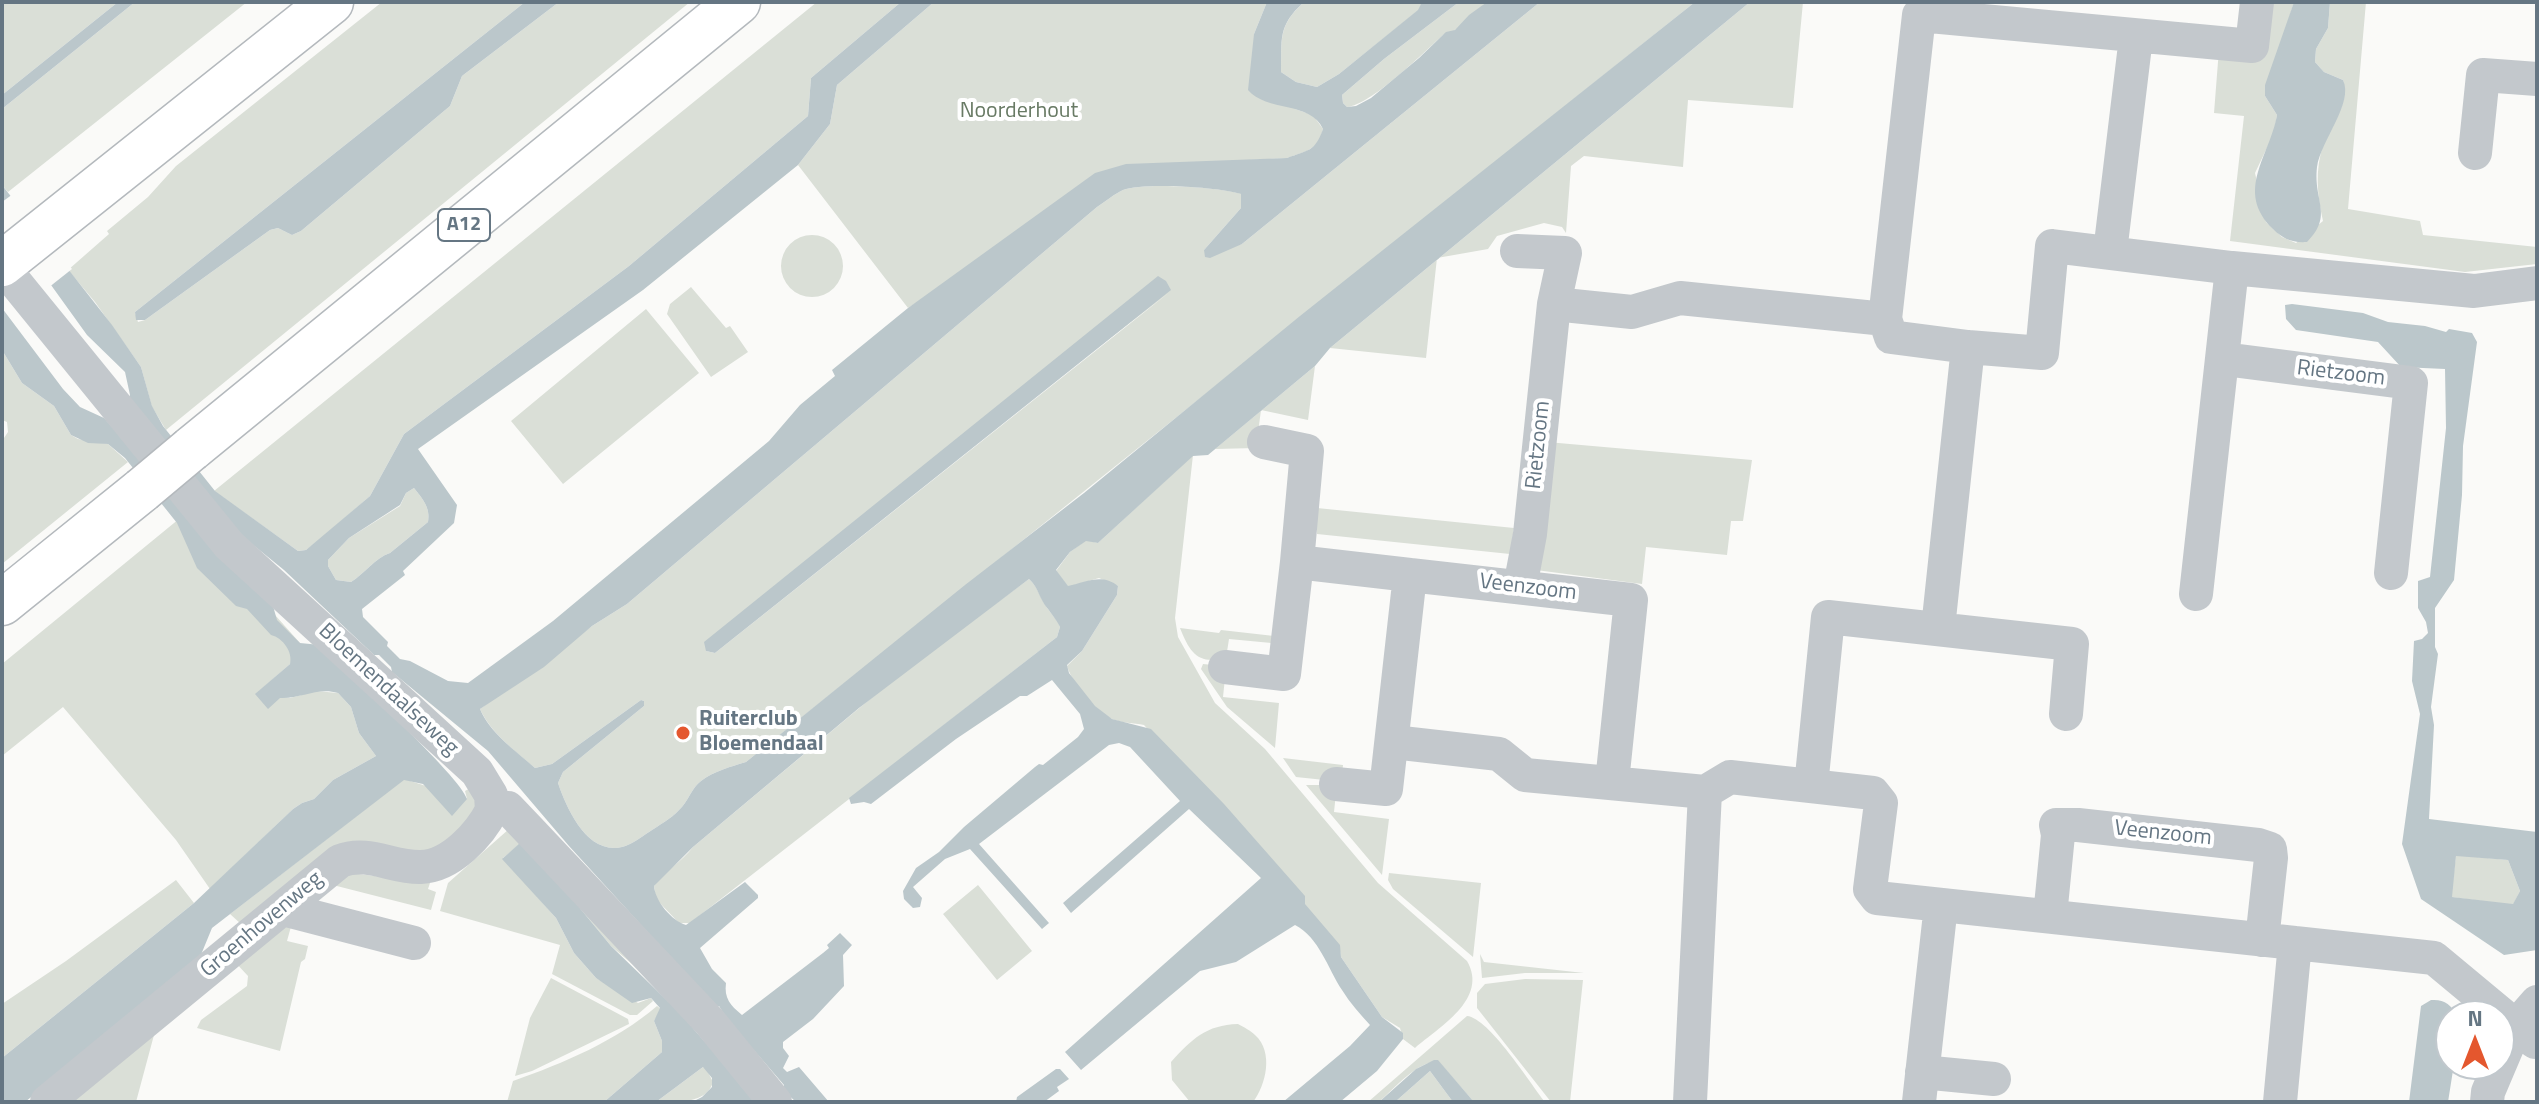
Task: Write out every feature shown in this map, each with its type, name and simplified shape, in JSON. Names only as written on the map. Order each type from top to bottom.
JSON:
[{"type":"highway","points":[[2,265],[331,2]]},
{"type":"highway","name":"A12","points":[[2,603],[738,2]]},
{"type":"street","points":[[2257,2],[2252,46],[2136,37],[1920,8],[1885,319],[1891,337],[2042,353],[2052,246],[2232,268],[2474,291],[2537,283]]},
{"type":"street","points":[[2110,252],[2136,37]]},
{"type":"street","points":[[2475,153],[2483,75],[2537,79]]},
{"type":"street","name":"Rietzoom","points":[[1517,251],[1565,253],[1554,304],[1530,534],[1520,587]]},
{"type":"street","name":"Bloemendaalseweg","points":[[2,265],[229,545],[477,772],[491,795],[492,810]]},
{"type":"street","points":[[2196,594],[2232,268]]},
{"type":"street","points":[[1554,304],[1632,312],[1680,298],[1885,319]]},
{"type":"street","points":[[1938,628],[1968,347]]},
{"type":"street","name":"Rietzoom","points":[[2224,359],[2411,383],[2391,573]]},
{"type":"street","points":[[1225,667],[1284,674],[1307,451],[1264,442]]},
{"type":"street","points":[[1297,562],[1410,575],[1386,789],[1336,784]]},
{"type":"street","name":"Veenzoom","points":[[1410,575],[1631,600],[1612,782]]},
{"type":"street","points":[[1811,786],[1828,617],[2072,644],[2066,714]]},
{"type":"street","points":[[1393,742],[1499,754],[1525,775],[1705,792],[1730,777],[1873,793],[1881,803],[1870,889],[1877,898],[2434,958],[2531,1027]]},
{"type":"street","points":[[1690,1102],[1705,792]]},
{"type":"street","points":[[492,810],[508,808],[709,1021],[775,1102]]},
{"type":"street","name":"Groenhovenweg","points":[[47,1102],[330,868],[350,857],[420,867],[438,864],[457,852],[485,826],[492,810]]},
{"type":"street","name":"Veenzoom","points":[[2050,916],[2058,835],[2056,825],[2093,826],[2258,845],[2270,849],[2262,940]]},
{"type":"street","points":[[1941,905],[1921,1087],[1994,1079]]},
{"type":"street","points":[[283,909],[414,943]]},
{"type":"street","points":[[2280,1102],[2295,943]]},
{"type":"street","points":[[2487,1102],[2488,1092],[2531,1027]]},
{"type":"street","points":[[2509,1102],[2531,1027]]},
{"type":"green space","points":[[2,2],[118,2],[2,95]]},
{"type":"green space","points":[[135,2],[247,2],[8,192],[2,185],[2,109]]},
{"type":"green space","points":[[382,2],[525,2],[135,312],[138,322],[270,230],[278,228],[292,235],[301,231],[450,106],[462,76],[559,2],[690,2],[166,430],[152,407],[141,367],[68,270],[109,234],[107,231],[148,197],[176,166]]},
{"type":"green space","points":[[817,2],[901,2],[811,78],[808,116],[629,266],[404,434],[370,496],[317,542],[306,550],[298,551],[214,491]]},
{"type":"green space","name":"Noorderhout","points":[[934,2],[1267,2],[1254,34],[1295,109],[1313,115],[1323,129],[1319,143],[1287,158],[1212,162],[1097,192],[908,308],[798,165],[830,124],[837,85]]},
{"type":"green space","points":[[1304,2],[1422,2],[1419,10],[1339,74],[1317,87],[1296,82],[1281,72],[1285,27]]},
{"type":"green space","points":[[1459,2],[1487,2],[1369,98],[1347,107],[1343,103],[1342,95]]},
{"type":"green space","points":[[1540,2],[1695,2],[746,762],[701,781],[676,813],[632,843],[610,848],[589,837],[573,817],[558,783],[563,772],[644,706],[644,701],[641,700],[552,764],[535,768],[490,726],[480,709],[592,626],[627,604],[1116,194],[1133,188],[1182,186],[1242,194],[1241,208],[1204,250],[1242,244]],"holes":[[[1171,291],[715,653],[706,651]]]},
{"type":"green space","points":[[1750,2],[1803,2],[1793,108],[1688,100],[1683,167],[1584,156],[1571,166],[1566,233],[1562,227],[1544,223],[1497,236],[1488,249],[1440,257]]},
{"type":"green space","points":[[2263,2],[2294,2],[2265,96],[2277,115],[2274,133],[2255,173],[2266,222],[2282,237],[2296,243],[2323,221],[2318,192],[2319,164],[2323,145],[2342,106],[2344,90],[2343,80],[2324,72],[2315,62],[2316,49],[2328,28],[2330,2],[2366,2],[2348,209],[2420,221],[2423,235],[2537,247],[2537,264],[2465,272],[2230,241],[2244,116],[2214,113],[2219,49]]},
{"type":"green space","points":[[812,235],[824,237],[834,244],[841,254],[841,278],[834,288],[824,295],[812,297],[800,295],[790,288],[783,278],[781,266],[783,254],[790,244],[800,237]]},
{"type":"green space","points":[[1437,260],[1426,358],[1330,348]]},
{"type":"green space","points":[[691,287],[726,328],[730,326],[748,352],[711,377],[667,314],[670,304]]},
{"type":"green space","points":[[646,309],[699,373],[563,484],[511,421]]},
{"type":"green space","points":[[2,350],[22,383],[54,406],[71,435],[108,444],[128,462],[2,564],[2,441],[8,432],[7,422],[2,420]]},
{"type":"green space","points":[[1315,366],[1308,420],[1262,410]]},
{"type":"green space","points":[[1261,411],[1256,448],[1215,449]]},
{"type":"green space","points":[[1547,442],[1752,460],[1743,521],[1731,521],[1727,555],[1646,547],[1642,584],[1536,570]]},
{"type":"green space","points":[[1193,455],[1175,618],[1178,637],[1215,703],[1265,749],[1378,883],[1467,961],[1472,988],[1467,1000],[1448,1021],[1415,1048],[1403,1039],[1400,1028],[1382,1017],[1341,957],[1339,945],[1144,725],[1112,719],[1098,710],[1085,696],[1067,666],[1082,651],[1117,595],[1118,586],[1099,578],[1068,587],[1056,571],[1070,552],[1086,540],[1098,543]]},
{"type":"green space","points":[[414,488],[427,508],[428,522],[351,582],[336,580],[328,560],[349,538],[400,506],[406,493]]},
{"type":"green space","points":[[1317,508],[1514,528],[1510,554],[1317,534]]},
{"type":"green space","points":[[185,514],[300,643],[290,664],[256,694],[290,698],[316,691],[338,693],[351,707],[359,733],[376,756],[333,780],[314,799],[293,809],[210,889],[176,840],[63,707],[2,756],[2,664]]},
{"type":"green space","points":[[1029,579],[1059,624],[1057,637],[690,923],[679,923],[656,899],[654,886],[693,847],[900,674]]},
{"type":"green space","points":[[1180,628],[1283,637],[1282,644],[1229,639],[1226,658],[1208,660],[1196,655]]},
{"type":"green space","points":[[1203,664],[1222,666],[1225,678],[1223,697],[1279,703],[1275,748],[1227,707],[1201,669]]},
{"type":"green space","points":[[1283,758],[1343,765],[1342,775],[1334,781],[1296,777]]},
{"type":"green space","points":[[404,779],[467,799],[465,791],[474,786],[476,817],[429,855],[362,844],[241,924],[230,914]]},
{"type":"green space","points":[[1306,785],[1320,785],[1336,793],[1334,812],[1389,819],[1382,875]]},
{"type":"green space","points":[[509,829],[638,969],[611,946],[570,896],[520,844],[503,858],[556,918],[574,953],[596,978],[638,1003],[651,998],[653,1001],[637,1015],[630,1015],[552,974],[560,945],[440,911],[448,883]]},
{"type":"green space","points":[[2456,855],[2508,860],[2520,891],[2513,905],[2451,897]]},
{"type":"green space","points":[[351,873],[430,883],[428,889],[436,892],[431,910],[329,884]]},
{"type":"green space","points":[[1389,873],[1481,883],[1473,957],[1393,889],[1388,880]]},
{"type":"green space","points":[[176,880],[194,903],[2,1058],[2,1004]]},
{"type":"green space","points":[[978,885],[1032,951],[997,980],[943,914]]},
{"type":"green space","points":[[292,923],[287,941],[308,946],[305,959],[301,962],[280,1051],[197,1028],[201,1020],[247,986],[248,976],[234,961]]},
{"type":"green space","points":[[1480,954],[1484,962],[1584,973],[1525,973],[1482,978]]},
{"type":"green space","points":[[551,978],[628,1019],[629,1024],[532,1071],[515,1076],[530,1018]]},
{"type":"green space","points":[[1525,979],[1583,980],[1570,1102],[1551,1102],[1477,1008],[1477,993],[1485,984]]},
{"type":"green space","points":[[657,1006],[661,1009],[654,1021],[662,1041],[662,1052],[604,1102],[507,1102],[513,1081],[589,1050]]},
{"type":"green space","points":[[1467,1016],[1476,1019],[1497,1039],[1545,1102],[1474,1102],[1438,1061],[1421,1066],[1379,1102],[1368,1102]]},
{"type":"green space","points":[[1238,1024],[1255,1035],[1265,1050],[1266,1068],[1258,1095],[1253,1102],[1190,1102],[1172,1080],[1171,1062],[1208,1030]]},
{"type":"green space","points":[[154,1035],[136,1102],[60,1102]]},
{"type":"green space","points":[[703,1067],[713,1082],[704,1094],[690,1100],[656,1102]]},
{"type":"green space","points":[[1430,1071],[1453,1102],[1395,1102]]},
{"type":"shaded area","points":[[118,2],[135,2],[2,109],[2,95]]},
{"type":"shaded area","points":[[525,2],[559,2],[462,76],[450,106],[301,231],[292,235],[278,228],[270,230],[145,320],[136,320],[135,312]]},
{"type":"shaded area","points":[[901,2],[934,2],[837,85],[830,124],[798,165],[643,290],[418,449],[457,505],[454,523],[403,571],[405,575],[362,609],[363,617],[400,659],[448,681],[468,683],[553,621],[769,441],[800,405],[835,376],[832,370],[908,308],[1095,173],[1126,164],[1287,158],[1310,149],[1323,129],[1317,120],[1299,110],[1256,97],[1248,90],[1254,34],[1267,2],[1304,2],[1285,26],[1281,72],[1296,82],[1317,87],[1339,74],[1418,10],[1422,2],[1459,2],[1342,95],[1347,107],[1371,98],[1446,32],[1455,30],[1487,2],[1540,2],[1242,244],[1210,258],[1205,257],[1204,250],[1241,208],[1241,194],[1217,189],[1164,186],[1133,188],[1113,196],[627,604],[592,626],[544,667],[480,709],[497,734],[535,768],[552,764],[641,700],[644,701],[644,706],[563,772],[558,783],[580,828],[598,844],[610,848],[629,845],[669,819],[706,778],[746,762],[1695,2],[1750,2],[1330,348],[1315,366],[1208,455],[1193,456],[1098,543],[1086,541],[1070,552],[1056,570],[1068,586],[1100,579],[1118,586],[1117,595],[1082,651],[1067,665],[1069,673],[1095,706],[1112,719],[1151,729],[1224,804],[1305,896],[1305,904],[1340,945],[1341,957],[1382,1017],[1403,1033],[1403,1039],[1377,1071],[1340,1102],[1283,1102],[1350,1046],[1370,1025],[1345,995],[1317,945],[1295,925],[1236,962],[1200,971],[1081,1070],[1065,1052],[1261,878],[1189,809],[1071,913],[1063,903],[1180,801],[1130,747],[1119,743],[1109,745],[979,844],[1049,923],[1042,929],[970,849],[945,859],[913,887],[922,898],[920,907],[913,908],[904,899],[903,891],[916,868],[1084,729],[1080,714],[1052,680],[1027,696],[1020,696],[956,739],[871,804],[851,804],[849,798],[1057,637],[1060,627],[1029,579],[859,708],[693,847],[654,886],[665,910],[686,925],[745,882],[758,895],[700,948],[712,969],[726,983],[729,1001],[742,1015],[829,948],[827,945],[840,933],[852,945],[843,955],[844,986],[813,1019],[783,1042],[789,1056],[783,1068],[787,1072],[799,1067],[829,1102],[796,1102],[783,1090],[784,1085],[719,1006],[716,1007],[569,846],[488,751],[392,672],[379,655],[374,655],[284,570],[231,527],[128,401],[130,395],[125,372],[87,335],[2,225],[2,185],[112,325],[141,367],[152,406],[163,426],[215,491],[298,551],[306,550],[370,496],[404,434],[629,266],[808,116],[811,78]],"holes":[[[414,488],[427,508],[428,522],[351,582],[336,580],[328,560],[349,538],[400,505],[406,493]]]},
{"type":"shaded area","points":[[2294,2],[2330,2],[2328,28],[2316,49],[2315,62],[2324,72],[2343,80],[2345,89],[2341,111],[2317,167],[2321,215],[2315,232],[2307,242],[2288,240],[2273,229],[2256,201],[2255,187],[2277,115],[2265,96],[2265,85]]},
{"type":"shaded area","points":[[1158,276],[1166,281],[1171,290],[715,653],[706,651],[704,642]]},
{"type":"shaded area","points":[[2285,305],[2363,313],[2388,322],[2472,333],[2477,342],[2463,446],[2454,580],[2435,608],[2435,647],[2438,654],[2431,707],[2434,725],[2429,819],[2537,832],[2537,950],[2504,955],[2421,899],[2402,844],[2420,714],[2412,681],[2414,641],[2428,633],[2418,608],[2418,581],[2430,577],[2446,428],[2445,369],[2401,367],[2378,342],[2296,330],[2286,319]],"holes":[[[2456,856],[2508,860],[2520,891],[2513,904],[2452,897]]]},
{"type":"shaded area","points":[[2,308],[63,389],[80,407],[104,418],[273,606],[277,620],[300,643],[320,645],[445,769],[467,799],[452,816],[423,784],[404,780],[212,928],[198,962],[25,1102],[2,1102],[2,1058],[194,903],[293,809],[314,799],[333,780],[376,756],[359,733],[351,707],[338,693],[323,691],[280,698],[268,709],[255,694],[290,664],[286,646],[247,609],[236,606],[197,568],[177,523],[125,458],[108,444],[88,443],[71,435],[54,406],[22,383],[2,350]]},
{"type":"shaded area","points":[[520,843],[611,946],[678,1011],[757,1102],[692,1102],[712,1087],[712,1078],[703,1067],[656,1102],[604,1102],[662,1052],[662,1041],[654,1021],[660,1008],[651,998],[632,1003],[596,978],[574,953],[556,918],[502,859]]},
{"type":"shaded area","points":[[2435,1000],[2435,1080],[2451,1080],[2448,1102],[2409,1102],[2421,1006]]},
{"type":"shaded area","points":[[1438,1060],[1474,1102],[1453,1102],[1430,1071],[1395,1102],[1379,1102],[1416,1069]]},
{"type":"shaded area","points":[[1060,1069],[1069,1079],[1057,1087],[1059,1091],[1044,1102],[1016,1102],[1017,1097]]},
{"type":"pier","points":[[13,194],[72,269],[48,288],[2,231],[2,202]]},
{"type":"place","name":"Ruiterclub Bloemendaal","points":[[683,733]]}]
